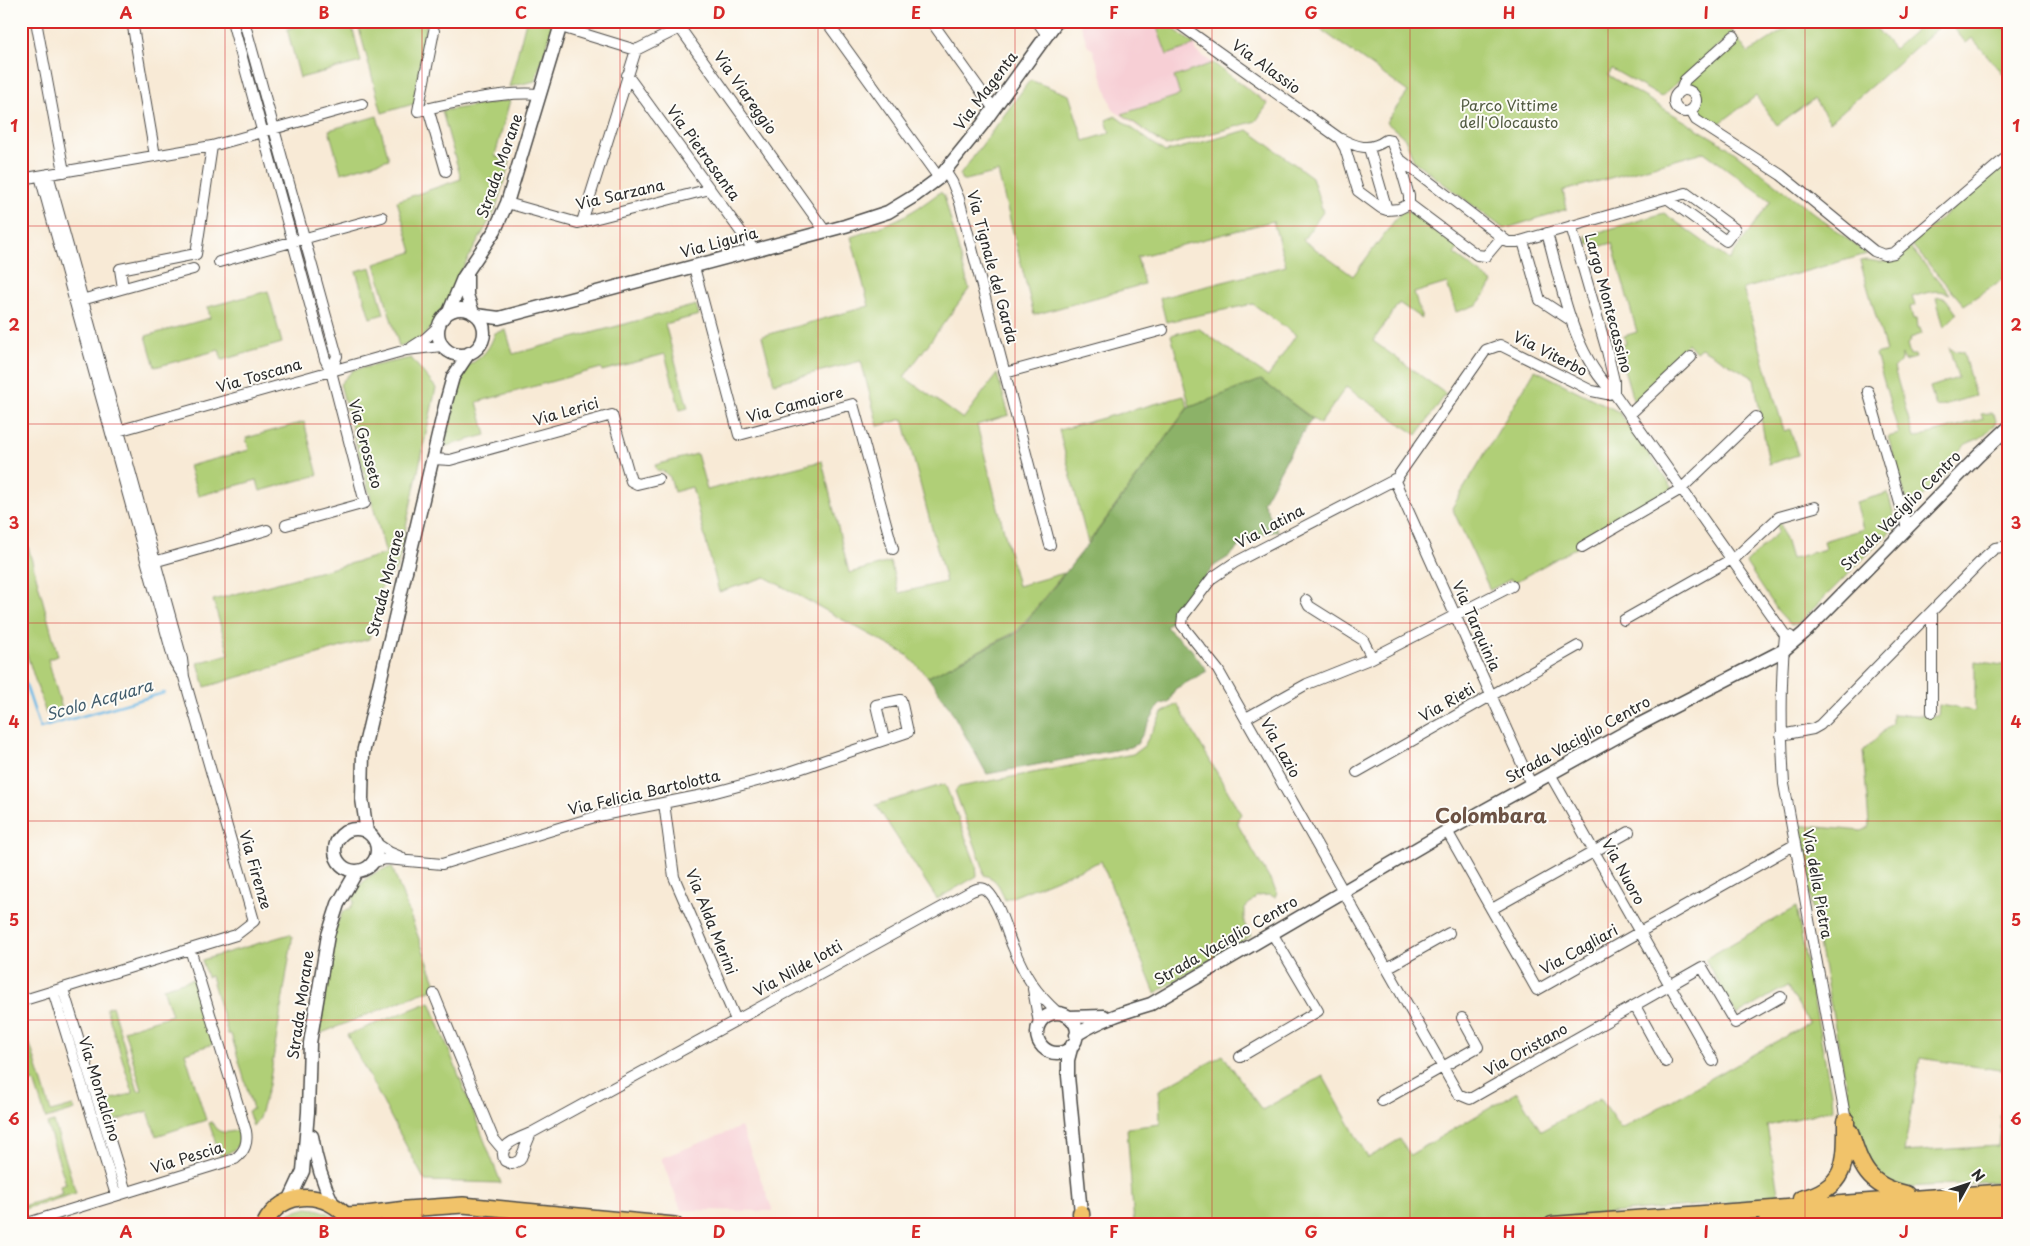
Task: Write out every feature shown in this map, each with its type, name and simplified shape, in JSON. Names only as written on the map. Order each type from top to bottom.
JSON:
[{"type":"highway","points":[[1846,1121],[1860,1162],[1866,1172],[1877,1183],[1890,1191],[1920,1197]]},
{"type":"highway","points":[[1764,1217],[1817,1195],[1827,1189],[1839,1177],[1846,1156],[1846,1121]]},
{"type":"highway","points":[[1764,1217],[1920,1197],[2009,1192]]},
{"type":"highway","points":[[1552,1225],[2009,1208]]},
{"type":"main road","points":[[264,1225],[275,1209],[289,1201],[307,1197],[333,1204],[349,1220],[366,1214],[436,1206],[478,1206],[675,1225]]},
{"type":"main road","points":[[387,1225],[436,1206]]},
{"type":"street","points":[[36,21],[64,172]]},
{"type":"street","points":[[132,21],[154,156]]},
{"type":"street","points":[[232,21],[325,359],[330,371]]},
{"type":"street","points":[[244,21],[336,356],[330,371]]},
{"type":"street","name":"Via Tignale del Garda","points":[[826,21],[942,174],[952,182],[959,198],[1050,545]]},
{"type":"street","points":[[931,21],[994,109]]},
{"type":"street","points":[[1037,21],[1047,35]]},
{"type":"street","name":"Via Magenta","points":[[942,174],[994,109],[1057,21]]},
{"type":"street","name":"Via Alassio","points":[[1176,21],[1188,25],[1339,138],[1355,146],[1369,148]]},
{"type":"street","points":[[562,24],[636,50],[582,222]]},
{"type":"street","name":"Strada Morane","points":[[449,312],[468,270],[495,230],[507,202],[562,24]]},
{"type":"street","name":"Via Viareggio","points":[[636,50],[680,28],[825,231]]},
{"type":"street","points":[[434,31],[418,111],[428,108],[446,171]]},
{"type":"street","points":[[1681,90],[1688,90],[1696,100],[1696,106],[1691,111],[1685,113],[1679,112],[1674,107],[1673,100],[1676,94],[1681,90],[1685,80],[1734,36]]},
{"type":"street","name":"Via Pietrasanta","points":[[627,75],[754,250]]},
{"type":"street","name":"Strada Morane","points":[[428,108],[525,92],[540,94]]},
{"type":"street","points":[[21,179],[212,146],[362,104]]},
{"type":"street","points":[[1691,111],[1696,120],[1781,175],[1874,251],[1884,255],[1894,253],[2009,156]]},
{"type":"street","points":[[1339,138],[1345,148],[1358,191],[1387,210],[1399,209],[1408,204]]},
{"type":"street","points":[[1387,210],[1369,148],[1386,140],[1391,141],[1398,158],[1409,196],[1408,204]]},
{"type":"street","points":[[123,288],[120,269],[196,254],[212,146]]},
{"type":"street","points":[[1398,158],[1502,237],[1512,243],[1523,241],[1540,300],[1572,321]]},
{"type":"street","name":"Via Liguria","points":[[474,314],[499,318],[825,231],[888,212],[916,195],[942,174]]},
{"type":"street","name":"Via Firenze","points":[[21,1001],[236,935],[254,921],[184,677],[182,659],[151,563],[44,175]]},
{"type":"street","name":"Via Sarzana","points":[[507,202],[578,223],[710,188]]},
{"type":"street","name":"Largo Montecassino","points":[[1523,241],[1686,193],[1735,229],[1726,241],[1668,199]]},
{"type":"street","points":[[1408,204],[1482,257],[1490,253],[1502,237]]},
{"type":"street","points":[[219,262],[382,217]]},
{"type":"street","name":"Largo Montecassino","points":[[1571,226],[1607,351],[1614,381],[1614,393]]},
{"type":"street","name":"Largo Montecassino","points":[[1547,233],[1579,344],[1606,386],[1614,393]]},
{"type":"street","name":"Via Camaiore","points":[[694,267],[739,435],[854,404],[893,549]]},
{"type":"street","points":[[78,301],[193,269]]},
{"type":"street","points":[[468,270],[467,295],[474,314]]},
{"type":"street","points":[[484,333],[481,321],[474,314],[462,309],[449,312],[442,318],[439,326],[439,339],[445,348],[462,355],[469,353],[481,343],[484,333],[499,318]]},
{"type":"street","name":"Via Toscana","points":[[406,350],[426,338],[439,326]]},
{"type":"street","points":[[1005,373],[1163,330]]},
{"type":"street","name":"Via Viterbo","points":[[1394,480],[1486,350],[1500,345],[1592,391],[1607,394],[1614,393]]},
{"type":"street","name":"Strada Morane","points":[[445,348],[453,377]]},
{"type":"street","name":"Via Toscana","points":[[115,431],[406,350],[445,348]]},
{"type":"street","name":"Strada Morane","points":[[367,832],[362,799],[363,753],[453,377],[469,353]]},
{"type":"street","points":[[1629,415],[1691,357]]},
{"type":"street","name":"Via Grosseto","points":[[286,525],[365,503],[330,371]]},
{"type":"street","points":[[1868,391],[1907,528]]},
{"type":"street","points":[[1614,393],[1731,559],[1791,636]]},
{"type":"street","name":"Via Lerici","points":[[433,459],[450,460],[612,415],[632,481],[637,484],[658,479]]},
{"type":"street","points":[[1582,547],[1681,489],[1756,417]]},
{"type":"street","name":"Strada Vaciglio Centro","points":[[1074,1040],[1096,1023],[1114,1015],[1151,1004],[1447,831],[1642,723],[1784,650],[1791,636],[1907,528],[2009,427]]},
{"type":"street","name":"Via Tarquinia","points":[[1394,480],[1532,784]]},
{"type":"street","name":"Via Latina","points":[[1182,625],[1183,616],[1212,578],[1234,563],[1394,480]]},
{"type":"street","points":[[1624,620],[1731,559],[1779,517],[1815,507]]},
{"type":"street","points":[[151,563],[267,530]]},
{"type":"street","points":[[1782,735],[1813,729],[1820,725],[1990,551],[1995,548],[2009,546]]},
{"type":"street","points":[[1246,718],[1307,684],[1372,658],[1512,586]]},
{"type":"street","points":[[1306,600],[1309,606],[1363,640],[1372,658]]},
{"type":"street","points":[[1932,611],[1932,712]]},
{"type":"street","name":"Via Lazio","points":[[1182,625],[1218,670],[1344,891]]},
{"type":"street","name":"Via Rieti","points":[[1357,772],[1578,646]]},
{"type":"street","name":"Via della Pietra","points":[[1784,650],[1782,670],[1784,784],[1846,1121]]},
{"type":"street","name":"Via Felicia Bartolotta","points":[[374,862],[386,859],[442,864],[598,816],[708,794],[787,772],[884,739]]},
{"type":"street","name":"Via Nuoro","points":[[1550,774],[1713,1061]]},
{"type":"street","name":"Strada Morane","points":[[353,829],[362,799]]},
{"type":"street","name":"Via Alda Merini","points":[[664,803],[674,877],[736,1020]]},
{"type":"street","points":[[353,829],[367,832],[376,842],[377,849],[374,862],[363,870],[357,871],[344,867],[336,855],[335,847],[341,835],[353,829]]},
{"type":"street","name":"Via Cagliari","points":[[1447,831],[1537,990],[1794,845]]},
{"type":"street","points":[[1492,909],[1629,832]]},
{"type":"street","name":"Via Felicia Bartolotta","points":[[376,842],[389,852],[409,860]]},
{"type":"street","name":"Strada Morane","points":[[289,1201],[303,1171],[308,1112],[310,1043],[328,935],[338,904],[344,867]]},
{"type":"street","name":"Strada Morane","points":[[338,904],[357,871]]},
{"type":"street","name":"Via Nilde Iotti","points":[[503,1150],[510,1142],[531,1133],[978,888],[984,889],[989,893],[996,904],[1013,948],[1033,988],[1038,1006],[1039,1023]]},
{"type":"street","name":"Via Oristano","points":[[1344,891],[1458,1094],[1470,1098],[1670,986]]},
{"type":"street","points":[[1240,1057],[1318,1011],[1272,933]]},
{"type":"street","points":[[1387,968],[1449,933]]},
{"type":"street","name":"Via Pescia","points":[[21,1224],[235,1159],[242,1154],[246,1146],[246,1131],[190,949]]},
{"type":"street","points":[[1670,986],[1702,968],[1735,1023],[1781,997]]},
{"type":"street","name":"Via Nilde Iotti","points":[[1033,988],[1063,1015]]},
{"type":"street","name":"Via Montalcino","points":[[58,990],[121,1194]]},
{"type":"street","points":[[434,994],[493,1138],[503,1150],[505,1161],[512,1164],[517,1163],[522,1156],[531,1133]]},
{"type":"street","points":[[1635,1006],[1666,1062]]},
{"type":"street","points":[[1068,1076],[1042,1046],[1037,1037],[1039,1023],[1048,1015],[1063,1015],[1075,1025],[1074,1040],[1068,1060],[1068,1076],[1082,1219]]},
{"type":"street","name":"Strada Vaciglio Centro","points":[[1063,1015],[1085,1018],[1114,1015]]},
{"type":"street","name":"Via Oristano","points":[[1382,1101],[1478,1047],[1462,1018]]},
{"type":"street","points":[[1048,1051],[1059,1052],[1074,1040]]},
{"type":"street","name":"Strada Morane","points":[[308,1112],[316,1161],[322,1182],[333,1204]]},
{"type":"shaded area","points":[[1079,21],[1164,21],[1195,44],[1196,51],[1269,103],[1256,121],[1166,146],[1113,110],[1093,50],[1088,46]]},
{"type":"shaded area","points":[[741,1127],[773,1211],[681,1210],[661,1158]]},
{"type":"green space","points":[[315,21],[351,21],[361,62],[300,78],[287,29]]},
{"type":"green space","points":[[357,21],[427,21],[415,93],[417,103],[382,113]]},
{"type":"green space","points":[[526,21],[555,21],[535,81],[509,87]]},
{"type":"green space","points":[[1163,21],[1195,45],[1167,55],[1155,22]]},
{"type":"green space","name":"Parco Vittime dell'Olocausto","points":[[1309,21],[1724,21],[1733,33],[1661,97],[1612,69],[1608,75],[1726,146],[1867,254],[1743,289],[1784,431],[1790,429],[1798,455],[1769,464],[1754,378],[1701,348],[1696,352],[1688,343],[1675,356],[1681,362],[1635,406],[1617,346],[1626,343],[1624,336],[1637,332],[1612,243],[1598,247],[1597,242],[1588,244],[1586,236],[1664,213],[1729,260],[1771,201],[1704,152],[1563,191],[1567,209],[1504,229],[1414,161],[1405,138],[1386,122],[1408,92]]},
{"type":"green space","points":[[1798,21],[1870,21],[1894,49],[1926,21],[1946,21],[1830,122],[1814,99],[1777,125],[1756,96],[1716,126],[1701,119],[1697,96],[1689,89],[1689,80],[1738,39],[1748,53]]},
{"type":"green space","points":[[1948,21],[1991,21],[2009,31],[2009,77],[2007,78],[1972,38],[1966,43]]},
{"type":"green space","points":[[1213,63],[1268,104],[1256,121],[1166,146],[1122,114],[1180,95],[1174,77]]},
{"type":"green space","points":[[1030,80],[1069,95],[1084,141],[1110,133],[1106,120],[1115,116],[1165,152],[1248,130],[1312,177],[1323,212],[1303,240],[1353,276],[1401,212],[1408,211],[1459,248],[1454,254],[1493,283],[1477,305],[1456,312],[1447,283],[1414,293],[1422,319],[1399,303],[1373,341],[1446,394],[1417,435],[1346,387],[1320,424],[1261,380],[1190,407],[1171,335],[1198,328],[1268,377],[1296,335],[1253,304],[1166,322],[1160,298],[1286,266],[1273,221],[1137,257],[1144,284],[1034,315],[998,172],[962,181],[960,175]]},
{"type":"green space","points":[[510,100],[495,156],[510,161],[495,211],[460,273],[449,304],[439,313],[431,328],[418,341],[399,346],[375,264],[412,252],[397,201],[461,179],[442,111]]},
{"type":"green space","points":[[377,116],[389,159],[341,173],[329,130]]},
{"type":"green space","points":[[2009,160],[2009,275],[1964,305],[1911,244]]},
{"type":"green space","points":[[940,192],[944,195],[969,289],[904,377],[963,419],[997,374],[1009,415],[977,425],[1018,586],[1064,573],[1017,631],[928,677],[907,655],[765,577],[719,592],[692,487],[674,492],[670,477],[663,471],[657,471],[655,465],[697,454],[707,490],[822,461],[849,573],[890,562],[899,593],[946,582],[903,419],[878,426],[861,361],[774,383],[762,336],[869,306],[851,237],[898,219],[918,208]]},
{"type":"green space","points":[[1909,246],[1950,294],[1936,291],[1912,297],[1915,305],[1910,307],[1913,319],[1917,318],[1918,328],[1920,328],[1922,334],[1910,338],[1911,341],[1907,344],[1910,355],[1915,355],[1916,358],[1904,361],[1902,355],[1900,362],[1894,368],[1914,438],[1983,419],[1981,414],[1991,413],[1996,421],[1995,425],[1980,438],[1966,444],[1952,458],[1946,474],[1909,509],[1888,437],[1899,434],[1876,354],[1886,351],[1860,261],[1888,261]]},
{"type":"green space","points":[[371,267],[384,314],[370,318],[356,271]]},
{"type":"green space","points":[[268,291],[282,343],[222,360],[219,350],[155,367],[146,336],[210,318],[208,307]]},
{"type":"green space","points":[[1936,298],[1946,299],[1957,314],[1944,327]]},
{"type":"green space","points":[[696,305],[699,315],[665,324],[688,408],[680,410],[665,354],[602,371],[601,368],[477,402],[486,435],[446,446],[445,442],[463,372],[485,352],[495,333],[506,330],[513,354]]},
{"type":"green space","points":[[1949,347],[1953,351],[1963,352],[1975,396],[1936,407],[1930,387],[1958,378]]},
{"type":"green space","points":[[411,358],[436,388],[397,568],[380,589],[369,639],[205,687],[198,663],[229,654],[213,600],[386,554],[340,384],[353,370]]},
{"type":"green space","points":[[1535,370],[1619,412],[1673,488],[1576,543],[1577,547],[1513,583],[1511,579],[1490,590],[1452,508]]},
{"type":"green space","points":[[1261,380],[1312,419],[1293,447],[1263,502],[1278,531],[1257,535],[1242,543],[1230,556],[1214,566],[1166,627],[1191,649],[1207,671],[1175,689],[1169,702],[1161,704],[1157,708],[1137,744],[1131,747],[987,774],[948,705],[928,677],[1018,632],[1089,543],[1188,408]]},
{"type":"green space","points":[[1184,396],[1188,407],[1088,543],[1059,430]]},
{"type":"green space","points":[[304,422],[318,475],[260,491],[257,480],[198,496],[189,466],[249,450],[246,438]]},
{"type":"green space","points":[[1888,493],[1896,523],[1894,528],[1798,624],[1790,624],[1778,611],[1746,563],[1778,532],[1776,524],[1780,522],[1791,559],[1825,549],[1823,541],[1863,529],[1856,502]]},
{"type":"green space","points":[[21,521],[58,656],[48,659],[62,709],[46,714],[21,636]]},
{"type":"green space","points":[[1975,661],[2009,666],[2009,1181],[1892,1188],[1865,1160],[1852,1115],[1796,825],[1862,831],[1868,828],[1863,751],[1892,723],[1892,714],[1938,716],[1939,705],[1975,711]],"holes":[[[1920,1058],[2006,1071],[1998,1146],[1904,1152]]]},
{"type":"green space","points":[[1177,704],[1241,814],[1238,818],[1238,825],[1277,892],[1275,897],[1269,895],[1257,896],[1244,909],[1244,923],[1251,936],[1155,993],[1101,861],[1005,900],[995,882],[984,875],[982,864],[955,791],[959,787],[1133,754],[1144,746],[1162,713]]},
{"type":"green space","points":[[945,784],[976,865],[977,876],[937,899],[876,805]]},
{"type":"green space","points":[[392,867],[437,987],[319,1034],[334,930],[343,911],[349,910],[354,902],[352,898],[360,886],[378,871]]},
{"type":"green space","points":[[1796,907],[1834,1109],[1767,1126],[1779,1198],[1479,1225],[1134,1225],[1127,1128],[1160,1124],[1159,1090],[1223,1055],[1262,1110],[1323,1076],[1368,1158],[1400,1139],[1410,1155],[1517,1092],[1541,1131],[1600,1098],[1621,1129],[1809,1023],[1787,986],[1737,1015],[1705,959]]},
{"type":"green space","points":[[290,934],[292,940],[269,1085],[259,1118],[253,1126],[248,1111],[253,1109],[231,1034],[228,1034],[211,976],[207,977],[202,960]]},
{"type":"green space","points":[[193,979],[213,1044],[185,1053],[206,1120],[156,1136],[148,1111],[111,1122],[104,1102],[133,1093],[106,1008],[112,1006],[138,1091],[142,1090],[124,1030],[172,1015],[163,988]]},
{"type":"green space","points":[[430,1002],[501,1183],[425,1181],[347,1035]]},
{"type":"green space","points":[[26,1031],[51,1112],[73,1106],[75,1110],[46,1119],[34,1081],[29,1082],[26,1074],[31,1072],[21,1040],[21,1033]]},
{"type":"green space","points":[[54,1122],[76,1193],[24,1209],[23,1206],[62,1194],[60,1186],[66,1184],[47,1124]]},
{"type":"green space","points":[[212,1122],[217,1129],[223,1132],[238,1130],[239,1140],[236,1148],[220,1156],[209,1123]]},
{"type":"green space","points":[[307,1208],[326,1212],[341,1225],[278,1225],[290,1213]]},
{"type":"waterway","name":"Scolo Acquara","points":[[21,670],[40,728],[164,693]]},
{"type":"district","name":"Colombara","points":[[1491,816]]}]
